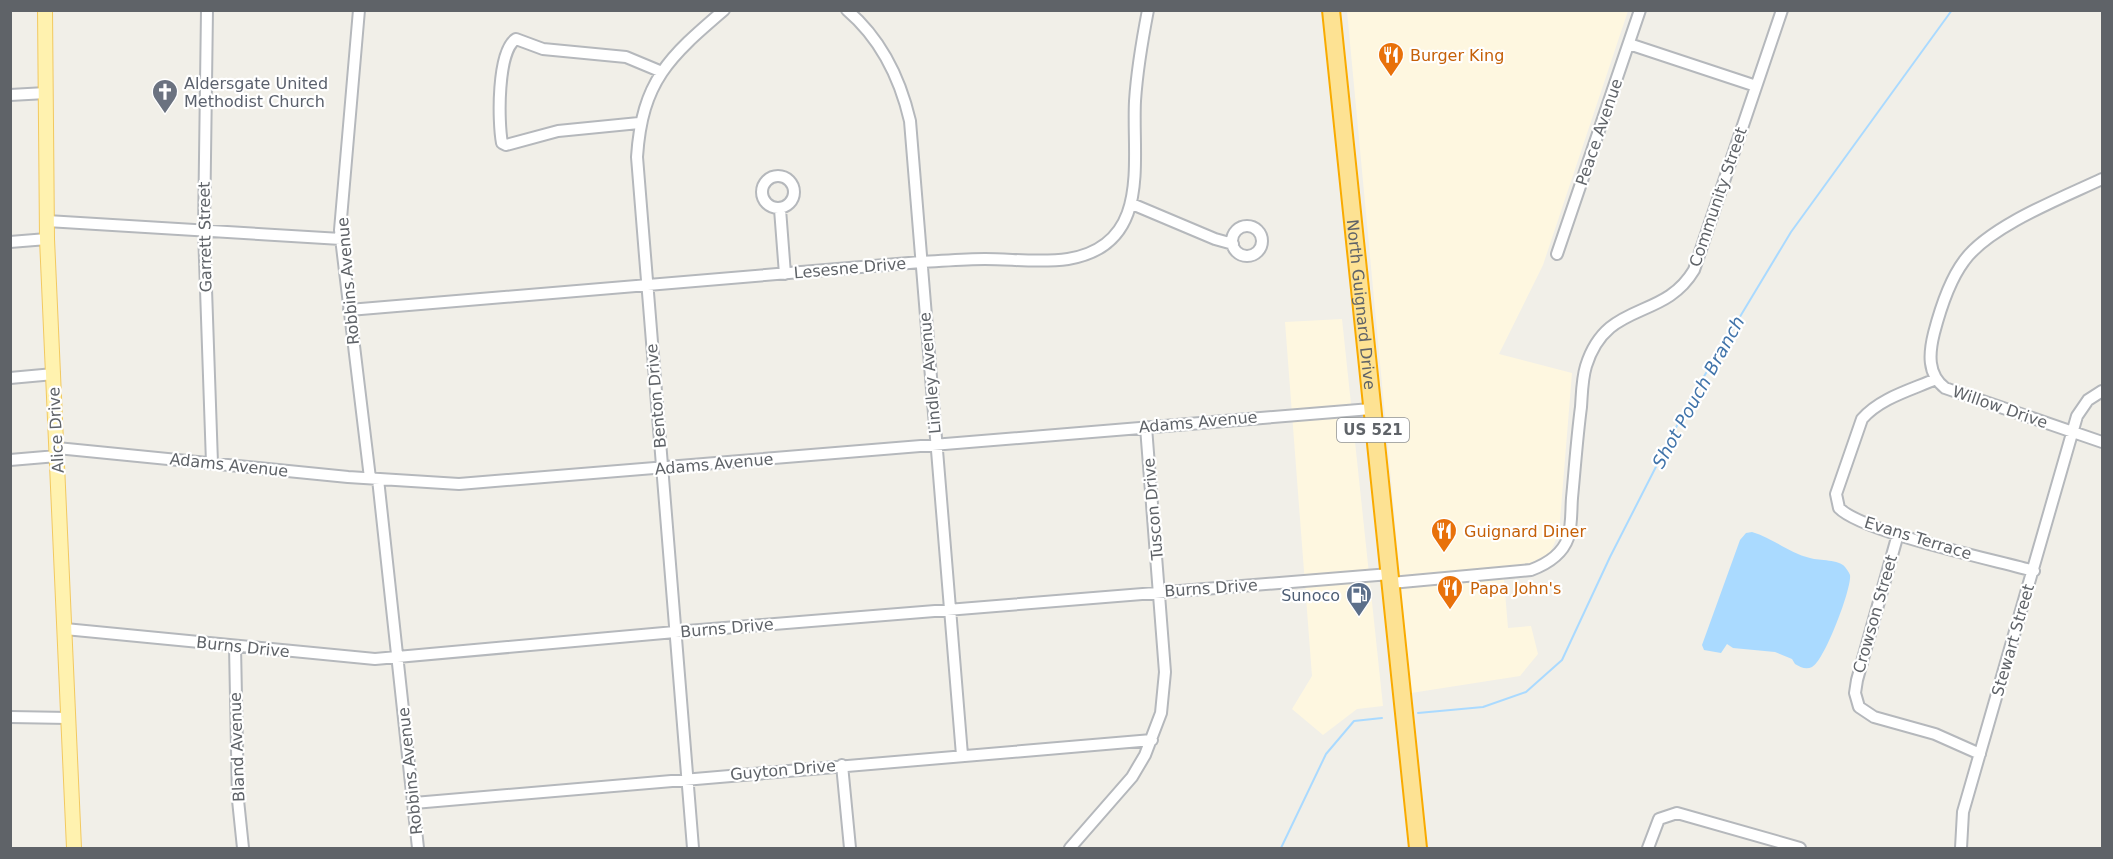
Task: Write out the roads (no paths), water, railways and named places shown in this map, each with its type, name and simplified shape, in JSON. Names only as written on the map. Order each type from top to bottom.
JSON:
[{"type":"highway","name":"North Guignard Drive","points":[[1331,10],[1418,849]]},
{"type":"main road","name":"Alice Drive","points":[[45,10],[47,239],[74,849]]},
{"type":"street","name":"Garrett Street","points":[[207,10],[204,231],[212,463]]},
{"type":"street","name":"Robbins Avenue","points":[[359,10],[341,239],[398,657],[418,849]]},
{"type":"street","name":"Benton Drive","points":[[693,849],[637,156],[639,123],[650,94],[662,72],[683,45],[724,10]]},
{"type":"street","name":"Lindley Avenue","points":[[847,10],[882,50],[898,80],[907,110],[962,755]]},
{"type":"street","name":"Lesesne Drive","points":[[350,310],[921,262],[983,259],[1055,260],[1081,256],[1102,246],[1115,233],[1132,204],[1136,176],[1137,69],[1148,10]]},
{"type":"street","name":"Peace Avenue","points":[[1557,254],[1641,10]]},
{"type":"street","name":"Community Street","points":[[1390,579],[1531,570],[1551,561],[1562,549],[1570,526],[1583,383],[1589,358],[1596,342],[1608,327],[1626,315],[1666,299],[1688,281],[1702,250],[1782,10]]},
{"type":"street","points":[[639,123],[558,130],[506,145],[502,143],[499,126],[504,58],[508,46],[516,39],[543,49],[606,53],[626,57],[662,72]]},
{"type":"street","points":[[1629,44],[1756,86]]},
{"type":"street","points":[[10,95],[46,93]]},
{"type":"street","name":"Willow Drive","points":[[2103,179],[2012,224],[1969,254],[1958,270],[1938,320],[1930,354],[1930,364],[1936,379],[1954,392],[2103,442]]},
{"type":"street","points":[[1132,204],[1215,239],[1233,244]]},
{"type":"street","points":[[780,209],[785,274]]},
{"type":"street","points":[[47,221],[341,239]]},
{"type":"street","points":[[10,242],[47,239]]},
{"type":"street","points":[[10,378],[54,374]]},
{"type":"street","name":"Evans Terrace","points":[[1936,379],[1889,399],[1867,414],[1858,426],[1836,494],[1839,508],[1845,514],[1898,534],[2034,571]]},
{"type":"street","name":"Stewart Street","points":[[1961,849],[1963,812],[2079,411],[2088,400],[2103,391]]},
{"type":"street","name":"Adams Avenue","points":[[10,460],[57,452],[459,484],[1371,409]]},
{"type":"street","name":"Tuscon Drive","points":[[1070,849],[1118,795],[1141,762],[1152,740],[1165,688],[1160,592],[1146,427]]},
{"type":"street","name":"Crowson Street","points":[[1898,534],[1857,680],[1855,693],[1859,707],[1874,717],[1935,734],[1980,754]]},
{"type":"street","name":"Burns Drive","points":[[65,629],[356,658],[398,657],[1160,592],[1390,579]]},
{"type":"street","name":"Bland Avenue","points":[[235,646],[238,800],[243,849]]},
{"type":"street","points":[[10,717],[69,718]]},
{"type":"street","name":"Guyton Drive","points":[[414,803],[1152,740]]},
{"type":"street","points":[[842,765],[850,849]]},
{"type":"street","points":[[1648,849],[1659,819],[1677,813],[1800,849]]},
{"type":"water","points":[[1752,532],[1802,556],[1842,564],[1850,574],[1847,594],[1836,624],[1823,652],[1812,667],[1801,667],[1792,659],[1775,652],[1733,648],[1727,644],[1721,653],[1704,650],[1702,645],[1740,540],[1746,533]]},
{"type":"waterway","name":"Shot Pouch Branch","points":[[1418,713],[1483,707],[1526,692],[1562,660],[1610,557],[1691,398],[1791,232],[1952,10]]},
{"type":"waterway","name":"Shot Pouch Branch","points":[[1281,848],[1326,754],[1354,721],[1382,718]]},
{"type":"place","name":"Burger King","points":[[1391,78]]},
{"type":"place","name":"Aldersgate United Methodist Church","points":[[165,115]]},
{"type":"place","name":"Guignard Diner","points":[[1444,554]]},
{"type":"place","name":"Papa John's","points":[[1450,611]]},
{"type":"place","name":"Sunoco","points":[[1359,618]]}]
